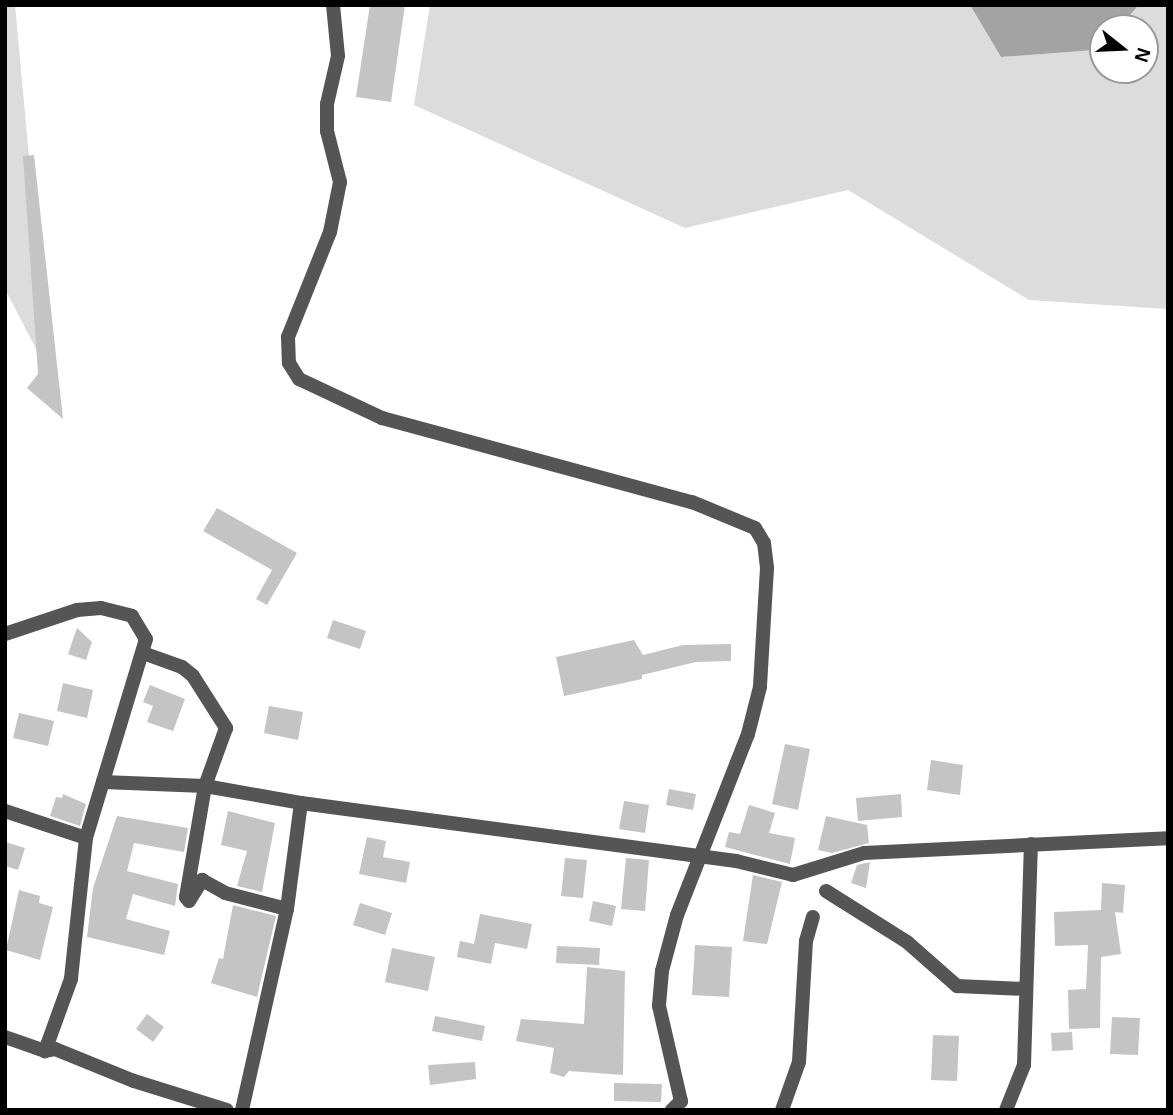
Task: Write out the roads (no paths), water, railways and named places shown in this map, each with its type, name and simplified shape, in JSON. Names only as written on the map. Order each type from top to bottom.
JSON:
[{"type":"street","points":[[333,5],[338,56],[327,104],[327,131],[340,182],[330,232],[288,337],[289,363],[299,379],[382,418],[692,502],[755,528],[764,543],[767,568],[760,687],[748,734],[677,915],[660,986],[659,1006],[681,1101],[672,1110]]},
{"type":"street","points":[[5,634],[77,610],[101,608],[132,616],[139,623],[146,639],[86,838],[71,979],[45,1051]]},
{"type":"street","points":[[143,653],[183,667],[194,676],[224,722],[226,732],[205,786],[186,897],[189,901],[202,880],[225,892],[287,909]]},
{"type":"street","points":[[103,782],[205,786],[301,803],[701,856],[793,875],[864,853],[1168,838]]},
{"type":"street","points":[[242,1110],[287,909],[301,803]]},
{"type":"street","points":[[5,811],[86,838]]},
{"type":"street","points":[[1006,1110],[1024,1065],[1031,844]]},
{"type":"street","points":[[826,891],[907,942],[957,986],[1026,989]]},
{"type":"street","points":[[782,1110],[799,1062],[806,941],[813,917]]},
{"type":"street","points":[[5,1037],[45,1051],[55,1049],[134,1081],[227,1110]]}]
